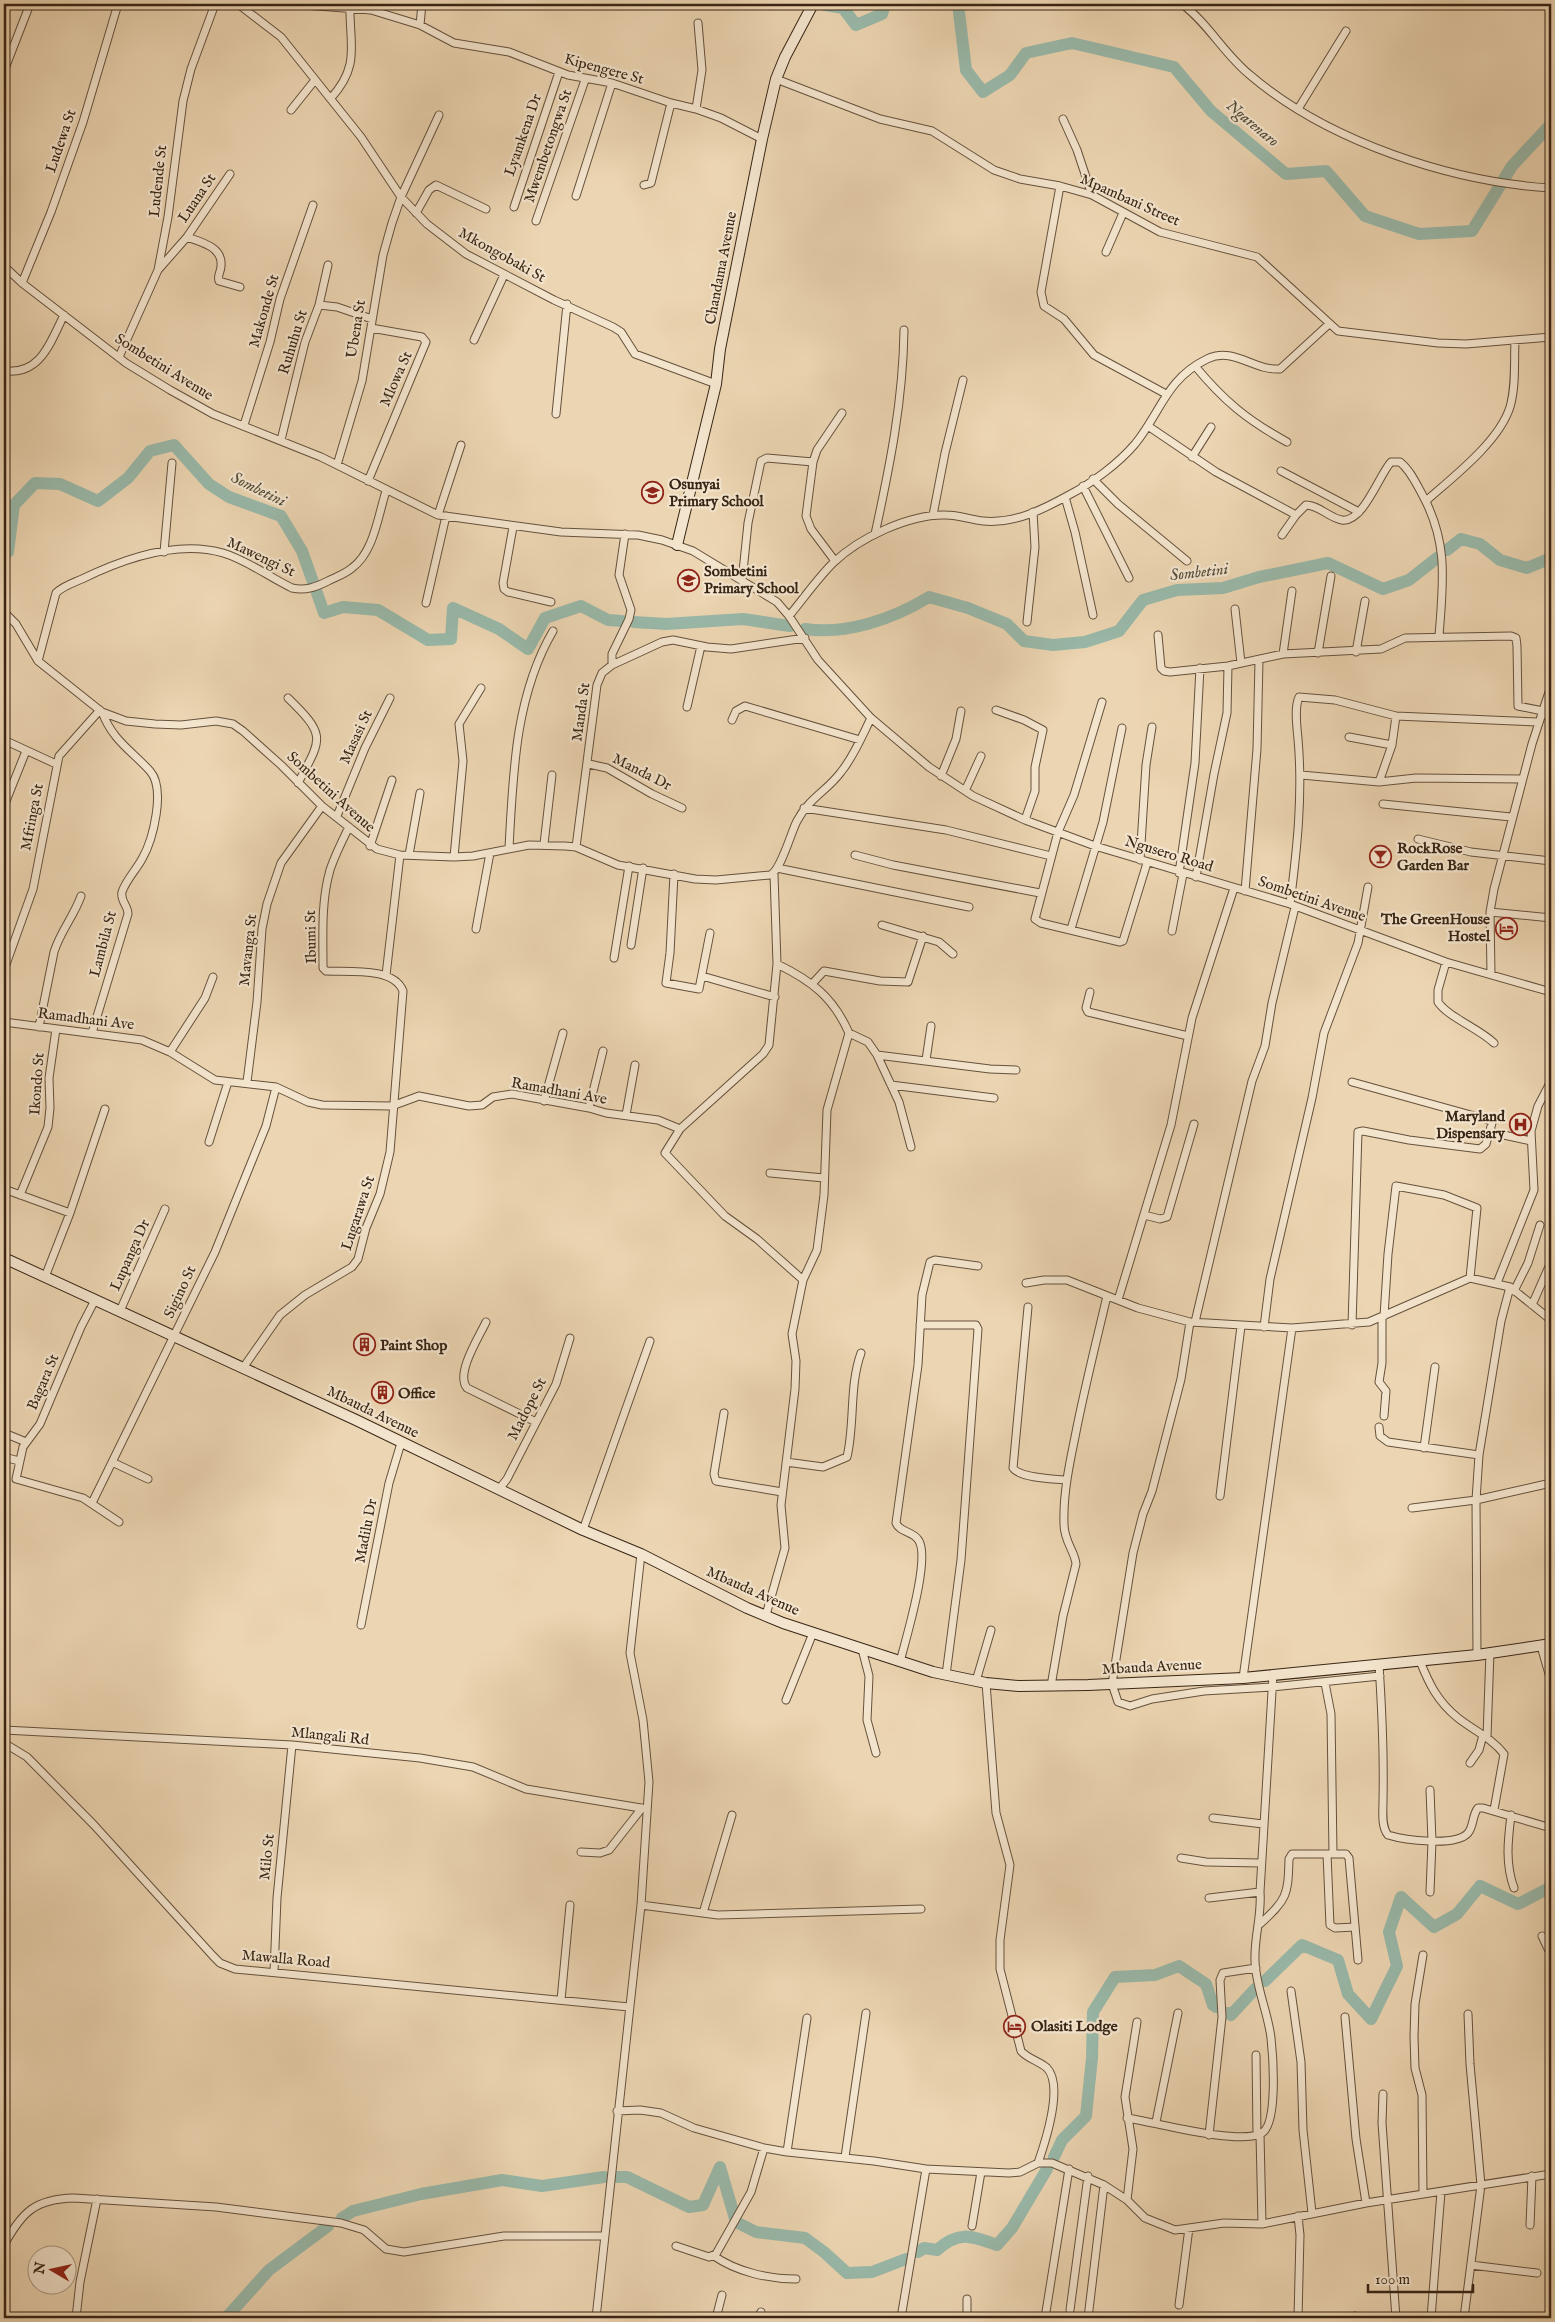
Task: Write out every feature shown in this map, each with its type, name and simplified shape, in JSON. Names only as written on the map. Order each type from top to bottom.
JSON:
[{"type":"street","points":[[4,71],[30,4]]},
{"type":"street","name":"Ludewa St","points":[[22,284],[51,212],[83,122],[118,4]]},
{"type":"street","name":"Ludende St","points":[[119,357],[158,270],[168,216],[183,101],[190,68],[215,4]]},
{"type":"street","name":"Mkongobaki St","points":[[238,4],[281,37],[370,149],[401,197],[426,224],[466,254],[504,275],[567,304],[621,332],[635,354],[716,384]]},
{"type":"street","name":"Kipengere St","points":[[290,4],[350,6],[371,10],[420,25],[464,46],[509,52],[585,80],[612,83],[671,103],[696,109],[721,118],[762,140]]},
{"type":"street","points":[[420,25],[422,4]]},
{"type":"street","name":"Chandama Avenue","points":[[677,545],[716,384],[720,350],[776,79],[785,57],[814,4]]},
{"type":"street","points":[[1182,4],[1196,16],[1240,67],[1315,120],[1378,148],[1495,183],[1551,188]]},
{"type":"street","points":[[331,98],[339,90],[350,71],[352,60],[350,6]]},
{"type":"street","points":[[696,109],[702,70],[698,23]]},
{"type":"street","points":[[1298,109],[1346,31]]},
{"type":"street","name":"Lyamkena Dr","points":[[514,207],[559,72]]},
{"type":"street","name":"Mpambani Street","points":[[776,79],[880,119],[932,131],[1003,174],[1092,195],[1160,232],[1257,257],[1321,314],[1328,324],[1345,333],[1438,343],[1515,341],[1551,337]]},
{"type":"street","points":[[291,110],[315,80]]},
{"type":"street","name":"Mwembetongwa St","points":[[536,221],[585,80]]},
{"type":"street","points":[[576,196],[612,83]]},
{"type":"street","points":[[644,185],[651,183],[671,103]]},
{"type":"street","name":"Ubena St","points":[[337,465],[362,381],[383,255],[401,197],[440,115]]},
{"type":"street","points":[[1064,119],[1092,195]]},
{"type":"street","name":"Luana St","points":[[158,270],[187,237],[230,174]]},
{"type":"street","points":[[416,213],[429,190],[436,184],[486,209]]},
{"type":"street","points":[[1060,186],[1040,292],[1041,301],[1044,306],[1064,319],[1094,354],[1166,394]]},
{"type":"street","name":"Makonde St","points":[[244,425],[270,342],[280,299],[313,205]]},
{"type":"street","points":[[1106,252],[1123,213]]},
{"type":"street","name":"Luana St","points":[[187,237],[211,247],[219,254],[222,264],[218,281],[240,287]]},
{"type":"street","points":[[319,305],[328,265]]},
{"type":"street","name":"Sombetini Avenue","points":[[4,266],[22,284],[119,357],[170,390],[213,414],[281,440],[337,465],[386,491],[438,515],[513,527],[561,532],[624,534],[662,540],[693,552],[767,594],[790,616],[830,674],[871,718],[941,776],[965,791],[1026,820],[1095,846]]},
{"type":"street","points":[[474,340],[504,275]]},
{"type":"street","points":[[556,414],[567,304]]},
{"type":"street","name":"Ruhuhu St","points":[[281,440],[305,342],[319,305],[337,307],[372,319]]},
{"type":"street","points":[[4,371],[26,369],[39,361],[64,315]]},
{"type":"street","points":[[790,616],[835,561],[875,534],[912,519],[948,514],[982,521],[1002,522],[1019,518],[1065,498],[1126,454],[1148,426],[1175,381],[1195,366],[1220,354],[1230,354],[1262,366],[1280,369],[1328,324]]},
{"type":"street","name":"Mlowa St","points":[[368,481],[426,342],[422,337],[371,328]]},
{"type":"street","points":[[875,534],[896,440],[904,369],[904,330]]},
{"type":"street","points":[[1426,501],[1483,447],[1506,415],[1512,395],[1515,341]]},
{"type":"street","points":[[1195,366],[1223,398],[1241,414],[1287,442]]},
{"type":"street","points":[[933,516],[944,452],[963,380]]},
{"type":"street","points":[[835,561],[807,523],[807,509],[813,462],[826,435],[842,412]]},
{"type":"street","points":[[1148,426],[1192,457],[1296,515]]},
{"type":"street","points":[[1192,457],[1211,427]]},
{"type":"street","points":[[438,515],[461,446]]},
{"type":"street","points":[[742,581],[748,523],[761,461],[767,458],[813,462]]},
{"type":"street","points":[[1282,535],[1302,507],[1310,505],[1342,520],[1359,512],[1387,466],[1396,461],[1405,466],[1426,501],[1438,529],[1442,548],[1444,578],[1439,636]]},
{"type":"street","points":[[164,552],[172,463]]},
{"type":"street","points":[[1281,471],[1359,512]]},
{"type":"street","points":[[1093,479],[1118,504],[1187,561]]},
{"type":"street","points":[[1083,486],[1129,578]]},
{"type":"street","name":"Mawengi St","points":[[38,661],[53,599],[60,589],[112,565],[183,549],[220,552],[236,558],[292,588],[310,589],[351,569],[359,562],[369,546],[386,491]]},
{"type":"street","points":[[1065,498],[1075,532],[1093,615]]},
{"type":"street","points":[[1027,622],[1034,562],[1033,512]]},
{"type":"street","points":[[426,603],[446,516]]},
{"type":"street","points":[[513,527],[503,582],[504,589],[508,592],[551,602]]},
{"type":"street","points":[[612,665],[612,654],[629,620],[631,610],[619,574],[624,534]]},
{"type":"street","points":[[1318,653],[1331,576]]},
{"type":"street","points":[[1283,654],[1292,591]]},
{"type":"street","points":[[1356,652],[1365,601]]},
{"type":"street","points":[[1235,608],[1241,664]]},
{"type":"street","name":"Sombetini Avenue","points":[[4,612],[16,624],[38,661],[101,711],[126,721],[155,724],[227,722],[244,731],[322,806],[337,816],[370,846],[400,855],[454,857],[544,844],[576,847],[610,863],[695,879],[716,880],[776,871],[969,907]]},
{"type":"street","points":[[509,848],[520,722],[541,652],[553,630]]},
{"type":"street","points":[[1158,635],[1159,662],[1164,671],[1228,666],[1283,654],[1356,652],[1385,649],[1405,638],[1511,636],[1516,638],[1516,702],[1520,707],[1551,715]]},
{"type":"street","name":"Manda St","points":[[576,847],[589,764],[597,685],[602,673],[612,665],[662,642],[680,641],[701,646],[745,648],[805,638]]},
{"type":"street","points":[[686,707],[701,646]]},
{"type":"street","points":[[1244,891],[1256,768],[1258,660]]},
{"type":"street","points":[[1196,877],[1227,713],[1228,666]]},
{"type":"street","points":[[1172,931],[1195,763],[1200,668]]},
{"type":"street","points":[[1491,974],[1490,912],[1502,854],[1538,722],[1551,686]]},
{"type":"street","points":[[454,857],[463,762],[459,724],[481,688]]},
{"type":"street","points":[[1380,1676],[1272,1687],[1192,1692],[1152,1699],[1130,1706],[1118,1702],[1112,1684],[1133,1553],[1182,1379],[1193,1322],[1243,1114],[1252,1081],[1265,1046],[1292,906],[1298,842],[1301,775],[1297,726],[1299,697],[1335,700],[1396,716],[1538,722]]},
{"type":"street","points":[[288,698],[309,720],[318,737],[317,747],[298,782]]},
{"type":"street","name":"Masasi St","points":[[337,816],[359,760],[390,698]]},
{"type":"street","points":[[1102,702],[1074,795],[1058,832],[1040,893],[1035,919],[1037,921],[1120,942],[1123,941],[1144,861],[1146,766],[1152,728]]},
{"type":"street","points":[[732,720],[736,711],[745,706],[860,740]]},
{"type":"street","points":[[996,710],[1024,720],[1043,730],[1035,766],[1033,799],[1026,820]]},
{"type":"street","name":"Mfringa St","points":[[5,966],[33,889],[56,764],[66,746],[101,711]]},
{"type":"street","name":"Lambila St","points":[[92,1033],[128,914],[127,908],[121,899],[122,892],[148,847],[158,789],[156,779],[151,772],[114,737],[101,711]]},
{"type":"street","points":[[941,776],[956,739],[961,711]]},
{"type":"street","points":[[1380,782],[1392,745],[1396,716]]},
{"type":"street","points":[[803,1280],[757,1239],[725,1216],[667,1157],[665,1150],[680,1129],[767,1050],[771,1039],[777,964],[776,871],[790,835],[804,808],[842,772],[871,718]]},
{"type":"street","points":[[1071,929],[1107,804],[1122,728]]},
{"type":"street","points":[[1349,737],[1392,745]]},
{"type":"street","points":[[4,740],[56,764]]},
{"type":"street","points":[[4,806],[26,751]]},
{"type":"street","points":[[965,791],[981,756]]},
{"type":"street","name":"Manda Dr","points":[[589,764],[607,768],[652,794],[682,808]]},
{"type":"street","points":[[544,844],[552,775]]},
{"type":"street","points":[[1301,775],[1380,782],[1416,778],[1522,778]]},
{"type":"street","points":[[370,846],[392,780]]},
{"type":"street","points":[[409,855],[420,793]]},
{"type":"street","points":[[1383,804],[1511,817]]},
{"type":"street","name":"Mavanga St","points":[[248,1082],[257,1002],[262,929],[267,904],[281,863],[322,806]]},
{"type":"street","points":[[804,808],[946,830],[1051,856]]},
{"type":"street","name":"Ibumi St","points":[[349,826],[333,861],[327,885],[322,926],[323,968],[326,971],[386,975]]},
{"type":"street","points":[[1418,839],[1461,851],[1502,854],[1551,861]]},
{"type":"street","name":"Ngusero Road","points":[[1095,846],[1234,888]]},
{"type":"street","points":[[476,929],[490,853]]},
{"type":"street","points":[[392,1106],[404,991],[401,984],[386,975],[400,855]]},
{"type":"street","points":[[855,855],[893,865],[1040,893]]},
{"type":"street","points":[[614,958],[629,866]]},
{"type":"street","points":[[632,945],[643,868]]},
{"type":"street","points":[[674,874],[670,953],[665,981],[670,985],[697,990],[700,988],[710,933]]},
{"type":"street","points":[[1264,1327],[1270,1279],[1312,1098],[1324,1032],[1361,930],[1368,887]]},
{"type":"street","points":[[1118,1300],[1171,1125],[1188,1036],[1199,992],[1234,888]]},
{"type":"street","name":"Sombetini Avenue","points":[[1234,888],[1361,930],[1446,962],[1551,992]]},
{"type":"street","points":[[39,1027],[54,952],[58,941],[75,913],[81,896]]},
{"type":"street","points":[[1490,912],[1551,918]]},
{"type":"street","points":[[882,925],[942,943],[953,954]]},
{"type":"street","points":[[812,984],[824,970],[880,981],[908,982],[923,936]]},
{"type":"street","points":[[1446,962],[1438,990],[1438,1002],[1445,1010],[1483,1032],[1494,1043]]},
{"type":"street","points":[[777,964],[812,984],[827,997],[849,1033],[868,1042],[877,1055],[899,1102],[911,1147]]},
{"type":"street","points":[[702,976],[775,997]]},
{"type":"street","points":[[170,1052],[205,998],[213,977]]},
{"type":"street","points":[[1090,992],[1086,1008],[1088,1012],[1188,1036]]},
{"type":"street","name":"Ramadhani Ave","points":[[4,1022],[142,1040],[170,1052],[207,1076],[228,1082],[248,1082],[276,1087],[308,1102],[322,1105],[392,1106],[419,1096],[463,1106],[482,1105],[493,1097],[504,1094],[589,1108],[606,1113],[658,1120],[680,1129]]},
{"type":"street","points":[[926,1060],[931,1026]]},
{"type":"street","name":"Ikondo St","points":[[20,1196],[48,1127],[50,1108],[49,1078],[56,1029]]},
{"type":"street","points":[[544,1101],[563,1033]]},
{"type":"street","points":[[766,1615],[785,1548],[780,1505],[796,1374],[792,1334],[803,1280],[817,1250],[824,1178],[827,1110],[849,1033]]},
{"type":"street","points":[[589,1108],[603,1051]]},
{"type":"street","points":[[877,1055],[990,1069],[1016,1070]]},
{"type":"street","points":[[626,1115],[635,1065]]},
{"type":"street","points":[[1497,1283],[1535,1188],[1531,1141],[1536,1113],[1551,1081]]},
{"type":"street","points":[[209,1142],[228,1082]]},
{"type":"street","points":[[1352,1082],[1486,1119],[1491,1122],[1490,1132],[1484,1147],[1480,1149],[1358,1132],[1352,1324]]},
{"type":"street","points":[[891,1085],[994,1098]]},
{"type":"street","name":"Sigino St","points":[[92,1503],[214,1252],[266,1126],[276,1087]]},
{"type":"street","name":"Lugarawa St","points":[[243,1368],[280,1315],[305,1295],[352,1267],[358,1259],[366,1228],[376,1205],[385,1175],[390,1152],[392,1106]]},
{"type":"street","points":[[46,1277],[105,1109]]},
{"type":"street","points":[[1144,1215],[1160,1219],[1167,1217],[1194,1124]]},
{"type":"street","points":[[1490,1132],[1531,1141]]},
{"type":"street","points":[[770,1173],[824,1178]]},
{"type":"street","points":[[1384,1416],[1387,1396],[1385,1388],[1379,1382],[1382,1363],[1383,1317],[1388,1254],[1396,1186],[1444,1195],[1477,1208],[1470,1278]]},
{"type":"street","points":[[4,1189],[70,1213]]},
{"type":"street","name":"Lupanga Dr","points":[[120,1311],[164,1209]]},
{"type":"street","points":[[1477,1655],[1476,1500],[1480,1456],[1501,1321],[1512,1289],[1528,1262],[1540,1225]]},
{"type":"street","name":"Mbauda Avenue","points":[[4,1258],[500,1488],[583,1530],[641,1554],[766,1615],[813,1633],[946,1675],[981,1682],[1051,1686],[1243,1678],[1477,1655],[1546,1645]]},
{"type":"street","points":[[900,1662],[913,1612],[922,1552],[920,1541],[916,1536],[899,1528],[896,1523],[916,1381],[924,1281],[930,1262],[935,1260],[978,1266]]},
{"type":"street","points":[[1532,1305],[1551,1262]]},
{"type":"street","points":[[1026,1283],[1044,1280],[1067,1280],[1158,1314],[1193,1322],[1292,1328],[1352,1324],[1383,1317],[1470,1278],[1497,1283],[1512,1289],[1551,1320]]},
{"type":"street","points":[[1051,1686],[1063,1616],[1076,1564],[1075,1558],[1065,1540],[1066,1480],[1085,1383],[1108,1296]]},
{"type":"street","name":"Bagara St","points":[[95,1300],[81,1327],[40,1424],[26,1442],[19,1461],[16,1480],[68,1492],[92,1503],[119,1522]]},
{"type":"street","points":[[1028,1307],[1013,1468],[1016,1472],[1025,1475],[1066,1480]]},
{"type":"street","points":[[486,1322],[467,1362],[462,1378],[464,1384],[536,1422]]},
{"type":"street","points":[[920,1325],[976,1325],[978,1329],[961,1560],[946,1675]]},
{"type":"street","points":[[1220,1496],[1240,1326]]},
{"type":"street","points":[[1243,1678],[1265,1509],[1292,1328]]},
{"type":"street","name":"Madope St","points":[[500,1488],[507,1479],[556,1384],[570,1338]]},
{"type":"street","points":[[583,1530],[650,1342]]},
{"type":"street","points":[[786,1462],[822,1467],[847,1457],[852,1432],[855,1377],[861,1353]]},
{"type":"street","points":[[1424,1448],[1435,1367]]},
{"type":"street","points":[[724,1413],[714,1474],[716,1481],[782,1492]]},
{"type":"street","points":[[1379,1427],[1380,1436],[1388,1442],[1480,1456]]},
{"type":"street","points":[[4,1432],[26,1442]]},
{"type":"street","name":"Madilu Dr","points":[[361,1625],[388,1491],[401,1443]]},
{"type":"street","points":[[4,1457],[19,1461]]},
{"type":"street","points":[[112,1462],[148,1479]]},
{"type":"street","points":[[1412,1508],[1476,1500],[1551,1483]]},
{"type":"street","points":[[596,2318],[617,2111],[641,1905],[648,1757],[630,1654],[641,1554]]},
{"type":"street","points":[[991,1630],[981,1682],[996,1813],[1010,1865],[1000,1940],[1000,1969],[1021,2051],[1047,2069],[1053,2085],[1048,2133],[1038,2163]]},
{"type":"street","points":[[786,1700],[813,1633]]},
{"type":"street","points":[[1546,1645],[1551,1681]]},
{"type":"street","points":[[862,1649],[869,1676],[868,1720],[876,1753]]},
{"type":"street","points":[[1470,1763],[1479,1750],[1485,1736],[1490,1652]]},
{"type":"street","points":[[1420,1660],[1436,1696],[1458,1718],[1485,1736],[1500,1749],[1504,1760],[1494,1810]]},
{"type":"street","points":[[1379,1664],[1385,1830],[1388,1835],[1432,1841],[1464,1836],[1469,1832],[1478,1808],[1511,1814],[1551,1828]]},
{"type":"street","points":[[1127,2118],[1156,2122],[1209,2135],[1259,2134],[1266,2130],[1271,2120],[1271,2037],[1255,1958],[1260,1924],[1261,1863],[1274,1675]]},
{"type":"street","points":[[1325,1682],[1331,1714],[1330,1925],[1335,1928],[1355,1927]]},
{"type":"street","name":"Mlangali Rd","points":[[4,1730],[292,1745],[456,1763],[473,1767],[526,1789],[645,1808]]},
{"type":"street","name":"Mawalla Road","points":[[4,1743],[27,1757],[74,1804],[220,1963],[235,1969],[629,2007]]},
{"type":"street","name":"Milo St","points":[[274,1972],[277,1898],[292,1745]]},
{"type":"street","points":[[1430,1790],[1432,1841],[1430,1892]]},
{"type":"street","points":[[581,1852],[600,1853],[609,1850],[645,1808]]},
{"type":"street","points":[[1511,1814],[1507,1844],[1508,1868],[1514,1888]]},
{"type":"street","points":[[703,1913],[732,1815]]},
{"type":"street","points":[[1213,1818],[1264,1824]]},
{"type":"street","points":[[1260,1924],[1280,1904],[1286,1895],[1289,1859],[1292,1854],[1346,1854],[1349,1858],[1358,1960]]},
{"type":"street","points":[[1181,1858],[1206,1862],[1261,1863]]},
{"type":"street","points":[[1209,1898],[1260,1892]]},
{"type":"street","points":[[561,2000],[570,1905]]},
{"type":"street","points":[[641,1905],[703,1913],[921,1909]]},
{"type":"street","points":[[1542,1936],[1551,1955]]},
{"type":"street","points":[[1423,1955],[1415,2004],[1414,2037],[1415,2068],[1422,2095],[1423,2194]]},
{"type":"street","points":[[1209,2135],[1222,2017],[1220,1980],[1223,1973],[1229,1970],[1256,1968]]},
{"type":"street","points":[[1291,1992],[1301,2062],[1303,2130],[1312,2213]]},
{"type":"street","points":[[844,2157],[866,2013]]},
{"type":"street","points":[[1156,2122],[1178,2013]]},
{"type":"street","points":[[1464,2318],[1481,2186],[1469,2055],[1468,2014]]},
{"type":"street","points":[[1345,2017],[1356,2139],[1366,2203]]},
{"type":"street","points":[[787,2152],[806,2018]]},
{"type":"street","points":[[1127,2200],[1133,2158],[1125,2097],[1137,2022]]},
{"type":"street","points":[[1256,2055],[1262,2224]]},
{"type":"street","points":[[1383,2094],[1383,2128],[1396,2318]]},
{"type":"street","points":[[617,2111],[640,2110],[661,2112],[694,2128],[764,2148],[926,2169],[1020,2172],[1038,2163],[1052,2163],[1088,2176],[1127,2200],[1145,2218],[1175,2230],[1224,2223],[1262,2224],[1366,2203],[1551,2174]]},
{"type":"street","points":[[714,2256],[722,2246],[751,2192],[764,2148]]},
{"type":"street","points":[[901,2318],[926,2169]]},
{"type":"street","points":[[1044,2318],[1069,2169]]},
{"type":"street","points":[[972,2226],[981,2172]]},
{"type":"street","points":[[1070,2310],[1088,2176]]},
{"type":"street","points":[[1530,2225],[1532,2176]]},
{"type":"street","points":[[1088,2318],[1104,2185]]},
{"type":"street","points":[[1431,2318],[1441,2192]]},
{"type":"street","points":[[4,2245],[18,2221],[39,2204],[52,2198],[97,2199],[256,2211],[341,2223],[364,2230],[386,2249],[404,2252],[504,2236],[605,2236]]},
{"type":"street","points":[[76,2318],[80,2282],[97,2199]]},
{"type":"street","points":[[1298,2216],[1300,2235],[1298,2318]]},
{"type":"street","points":[[1179,2305],[1190,2228]]},
{"type":"street","points":[[676,2246],[709,2257],[714,2256],[732,2267],[770,2277],[796,2279]]},
{"type":"street","points":[[1471,2265],[1537,2273]]},
{"type":"street","points":[[716,2318],[722,2296]]},
{"type":"street","points":[[967,2299],[967,2318]]},
{"type":"waterway","name":"Ngarenaro","points":[[825,5],[843,8],[856,25],[882,14],[885,4]]},
{"type":"waterway","name":"Ngarenaro","points":[[958,4],[966,70],[983,92],[1010,75],[1026,53],[1072,43],[1174,67],[1211,111],[1286,174],[1326,171],[1365,216],[1419,234],[1472,231],[1512,166],[1551,124]]},
{"type":"waterway","name":"Sombetini","points":[[4,549],[8,552],[14,505],[35,483],[60,484],[98,501],[128,478],[150,451],[174,445],[209,484],[229,497],[281,516],[302,551],[313,582]]},
{"type":"waterway","name":"Sombetini","points":[[1447,550],[1461,539],[1480,544],[1500,560],[1527,568],[1551,558]]},
{"type":"waterway","name":"Sombetini","points":[[805,629],[837,630],[869,624],[900,612],[929,597],[968,608],[1007,624],[1024,641],[1053,645],[1085,642],[1119,631],[1143,600],[1177,590],[1223,588],[1259,577],[1328,563],[1383,589],[1409,580],[1437,558]]},
{"type":"waterway","name":"Sombetini","points":[[317,593],[324,613],[343,607],[378,610],[428,640],[451,639],[453,608],[499,629],[528,649],[545,618],[581,606],[608,620],[622,621]]},
{"type":"waterway","name":"Sombetini","points":[[634,622],[666,624],[743,619],[790,626]]},
{"type":"waterway","points":[[1265,1981],[1302,1945],[1338,1960],[1348,1994],[1371,2019],[1397,1966],[1389,1932],[1401,1897],[1434,1927],[1457,1914],[1480,1886],[1518,1904],[1551,1887]]},
{"type":"waterway","points":[[1054,2157],[1062,2140],[1086,2116],[1092,2058],[1093,2012],[1115,1977],[1155,1975],[1179,1966],[1206,1984],[1213,2005],[1216,2007]]},
{"type":"waterway","points":[[1228,2013],[1231,2015],[1255,1989]]},
{"type":"waterway","points":[[617,2177],[627,2177],[689,2207],[703,2205],[720,2167],[736,2222],[756,2232],[805,2238],[847,2273],[872,2272],[906,2259]]},
{"type":"waterway","points":[[918,2252],[924,2248],[937,2250],[959,2237],[972,2237],[997,2245],[1012,2228],[1047,2169]]},
{"type":"waterway","points":[[342,2218],[353,2211],[421,2194],[502,2180],[542,2186],[604,2177]]},
{"type":"waterway","points":[[226,2318],[269,2270],[328,2226]]},
{"type":"place","name":"Osunyai Primary School","points":[[653,493]]},
{"type":"place","name":"Sombetini Primary School","points":[[688,580]]},
{"type":"place","name":"RockRose Garden Bar","points":[[1381,857]]},
{"type":"place","name":"The GreenHouse Hostel","points":[[1506,928]]},
{"type":"place","name":"Maryland Dispensary","points":[[1521,1125]]},
{"type":"place","name":"Paint Shop","points":[[364,1345]]},
{"type":"place","name":"Office","points":[[382,1393]]},
{"type":"place","name":"Olasiti Lodge","points":[[1015,2026]]}]
